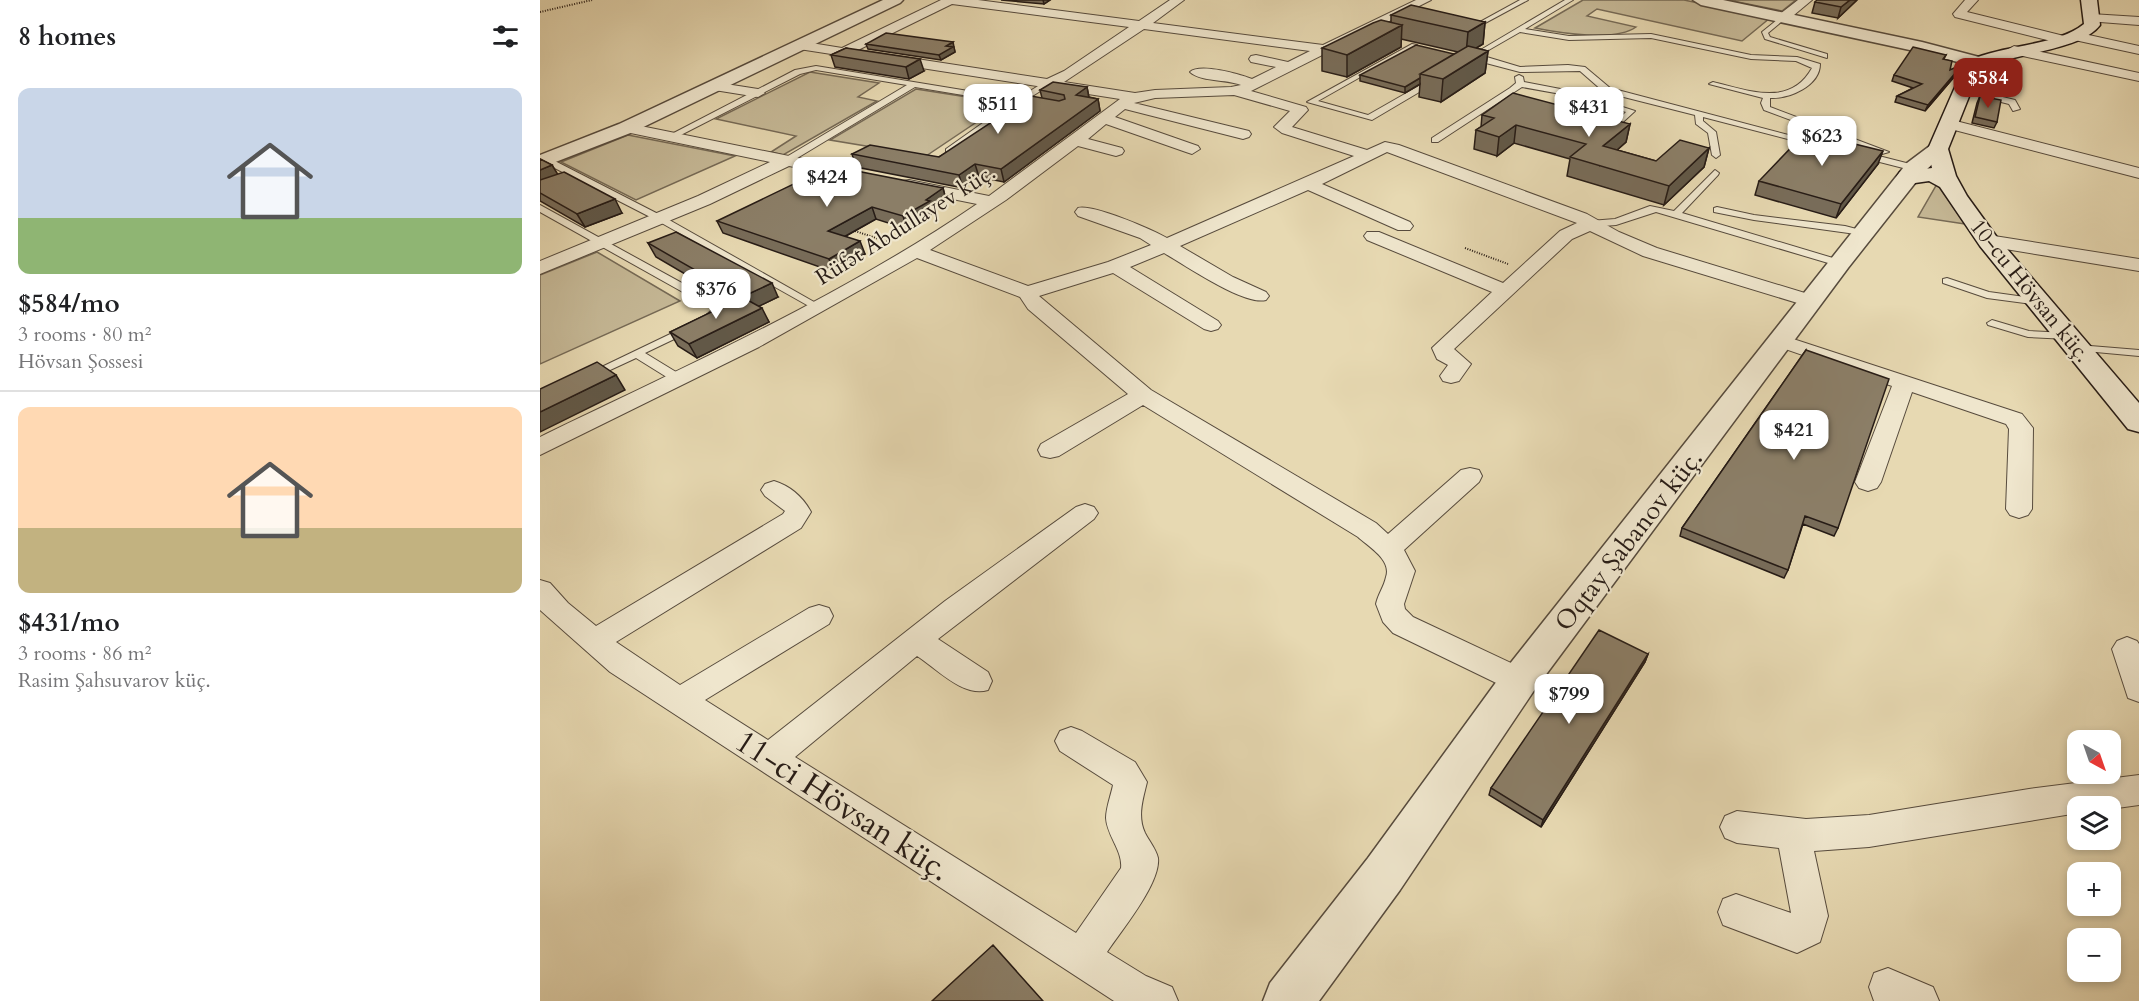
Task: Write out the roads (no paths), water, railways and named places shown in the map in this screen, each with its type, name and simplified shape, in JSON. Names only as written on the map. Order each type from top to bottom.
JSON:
[{"type":"street","points":[[543,161],[626,128],[895,0]]},
{"type":"street","points":[[843,52],[951,0],[1325,49]]},
{"type":"street","points":[[1046,85],[1070,74],[1178,0]]},
{"type":"street","points":[[1701,0],[1939,51],[1977,62],[2014,50],[2069,38],[2089,29],[2090,9],[2139,21]]},
{"type":"street","points":[[1784,17],[1806,0]]},
{"type":"street","points":[[1972,0],[1959,14],[2069,38],[2139,50]]},
{"type":"street","points":[[1397,2],[1420,3]]},
{"type":"street","points":[[1128,101],[1237,91],[1420,3]]},
{"type":"street","points":[[799,45],[1046,85],[1128,101],[1243,134]]},
{"type":"street","points":[[2014,50],[2139,77]]},
{"type":"street","points":[[1256,59],[1290,66]]},
{"type":"street","name":"Oqtay Şabanov küç.","points":[[1288,1001],[1384,874],[1519,681],[1863,232],[1926,156],[1969,70],[1977,62]]},
{"type":"street","points":[[1197,72],[1234,77],[1252,85]]},
{"type":"street","points":[[713,86],[758,93]]},
{"type":"street","points":[[1237,91],[1306,106]]},
{"type":"street","name":"Rüfət Abdullayev küç.","points":[[540,447],[818,307],[915,251],[991,201],[1128,101]]},
{"type":"street","points":[[1306,106],[1282,127],[1368,154]]},
{"type":"street","points":[[1103,118],[1192,149]]},
{"type":"street","points":[[626,128],[991,201]]},
{"type":"street","points":[[1074,140],[1116,151]]},
{"type":"street","points":[[1027,293],[1115,266],[1307,184],[1378,149],[1393,148],[1529,198],[1650,252],[1811,301]]},
{"type":"street","points":[[1949,183],[1932,174],[1926,156],[2072,158],[2139,173]]},
{"type":"street","name":"10-cu Hövsan küç.","points":[[1926,156],[1940,164],[1949,183],[1988,240],[2139,422]]},
{"type":"street","points":[[540,268],[661,219],[786,161]]},
{"type":"street","points":[[1307,184],[1404,225]]},
{"type":"street","points":[[1084,212],[1146,234],[1226,281],[1259,296]]},
{"type":"street","points":[[1451,376],[1461,364],[1445,354],[1443,348],[1566,235],[1590,224]]},
{"type":"street","points":[[1373,236],[1506,291]]},
{"type":"street","points":[[1988,240],[2139,265]]},
{"type":"street","points":[[915,251],[1027,293],[1035,305],[1143,395],[1367,530],[1388,549],[1400,564],[1402,572],[1390,603],[1391,612],[1403,625],[1519,681]]},
{"type":"street","points":[[1115,266],[1211,325]]},
{"type":"street","points":[[1781,341],[2014,419],[2021,428],[2019,509]]},
{"type":"street","points":[[1868,482],[1904,382]]},
{"type":"street","points":[[1050,450],[1143,395]]},
{"type":"street","points":[[1388,549],[1470,476]]},
{"type":"street","points":[[594,641],[792,521],[798,512],[795,506],[774,490]]},
{"type":"street","points":[[771,758],[916,640],[1085,513]]},
{"type":"street","name":"11-ci Hövsan küç.","points":[[540,591],[558,611],[621,663],[1081,958],[1132,990],[1158,1001]]},
{"type":"street","points":[[680,700],[819,616]]},
{"type":"street","points":[[916,640],[977,681]]},
{"type":"street","points":[[2127,649],[2139,689]]},
{"type":"street","points":[[1071,741],[1123,772],[1130,783],[1124,817],[1128,836],[1140,858],[1138,873],[1081,958]]},
{"type":"street","points":[[1737,827],[1793,833],[1869,831],[2029,804],[2139,790]]},
{"type":"street","points":[[1736,912],[1797,934],[1807,929],[1810,916],[1793,833]]},
{"type":"lane","points":[[1472,28],[1525,0]]},
{"type":"lane","points":[[1460,60],[1473,57],[1570,0]]},
{"type":"lane","points":[[1784,17],[1764,33],[1767,38],[1824,56]]},
{"type":"lane","points":[[1520,30],[1569,38],[1651,36],[1751,57],[1797,59],[1817,66],[1815,72],[1794,93],[1785,97],[1767,96],[1713,84]]},
{"type":"lane","points":[[1360,32],[1377,36]]},
{"type":"lane","points":[[1405,43],[1425,48]]},
{"type":"lane","points":[[1306,106],[1414,45]]},
{"type":"lane","points":[[1473,57],[1521,69],[1570,67],[1583,70],[1591,73],[1599,86],[1607,90],[1824,146]]},
{"type":"lane","points":[[670,137],[798,72],[816,68],[1051,107]]},
{"type":"lane","points":[[1520,84],[1518,74],[1521,69]]},
{"type":"lane","points":[[1306,106],[1362,117],[1374,117],[1441,76]]},
{"type":"lane","points":[[786,161],[914,84]]},
{"type":"lane","points":[[1520,84],[1573,94],[1631,111],[1611,131]]},
{"type":"lane","points":[[1436,140],[1520,84]]},
{"type":"lane","points":[[943,156],[1019,101],[1046,85]]},
{"type":"lane","points":[[1961,89],[2012,102],[2016,110]]},
{"type":"lane","points":[[1767,96],[1765,103],[1767,108],[1781,115],[1888,154],[1926,156]]},
{"type":"lane","points":[[1699,115],[1699,122],[1712,132],[1716,154]]},
{"type":"lane","points":[[1858,154],[1926,156]]},
{"type":"lane","points":[[543,161],[574,179],[661,219],[818,307]]},
{"type":"lane","points":[[1676,214],[1716,173]]},
{"type":"lane","points":[[540,208],[718,307],[719,311],[711,318],[577,381]]},
{"type":"lane","points":[[1590,224],[1616,222],[1650,209],[1676,214],[1839,263]]},
{"type":"lane","points":[[1717,210],[1749,218],[1832,226],[1863,232]]},
{"type":"lane","points":[[1947,281],[1987,295],[2038,302]]},
{"type":"lane","points":[[1992,323],[2028,334],[2139,353]]},
{"type":"lane","points":[[638,353],[677,378]]}]
